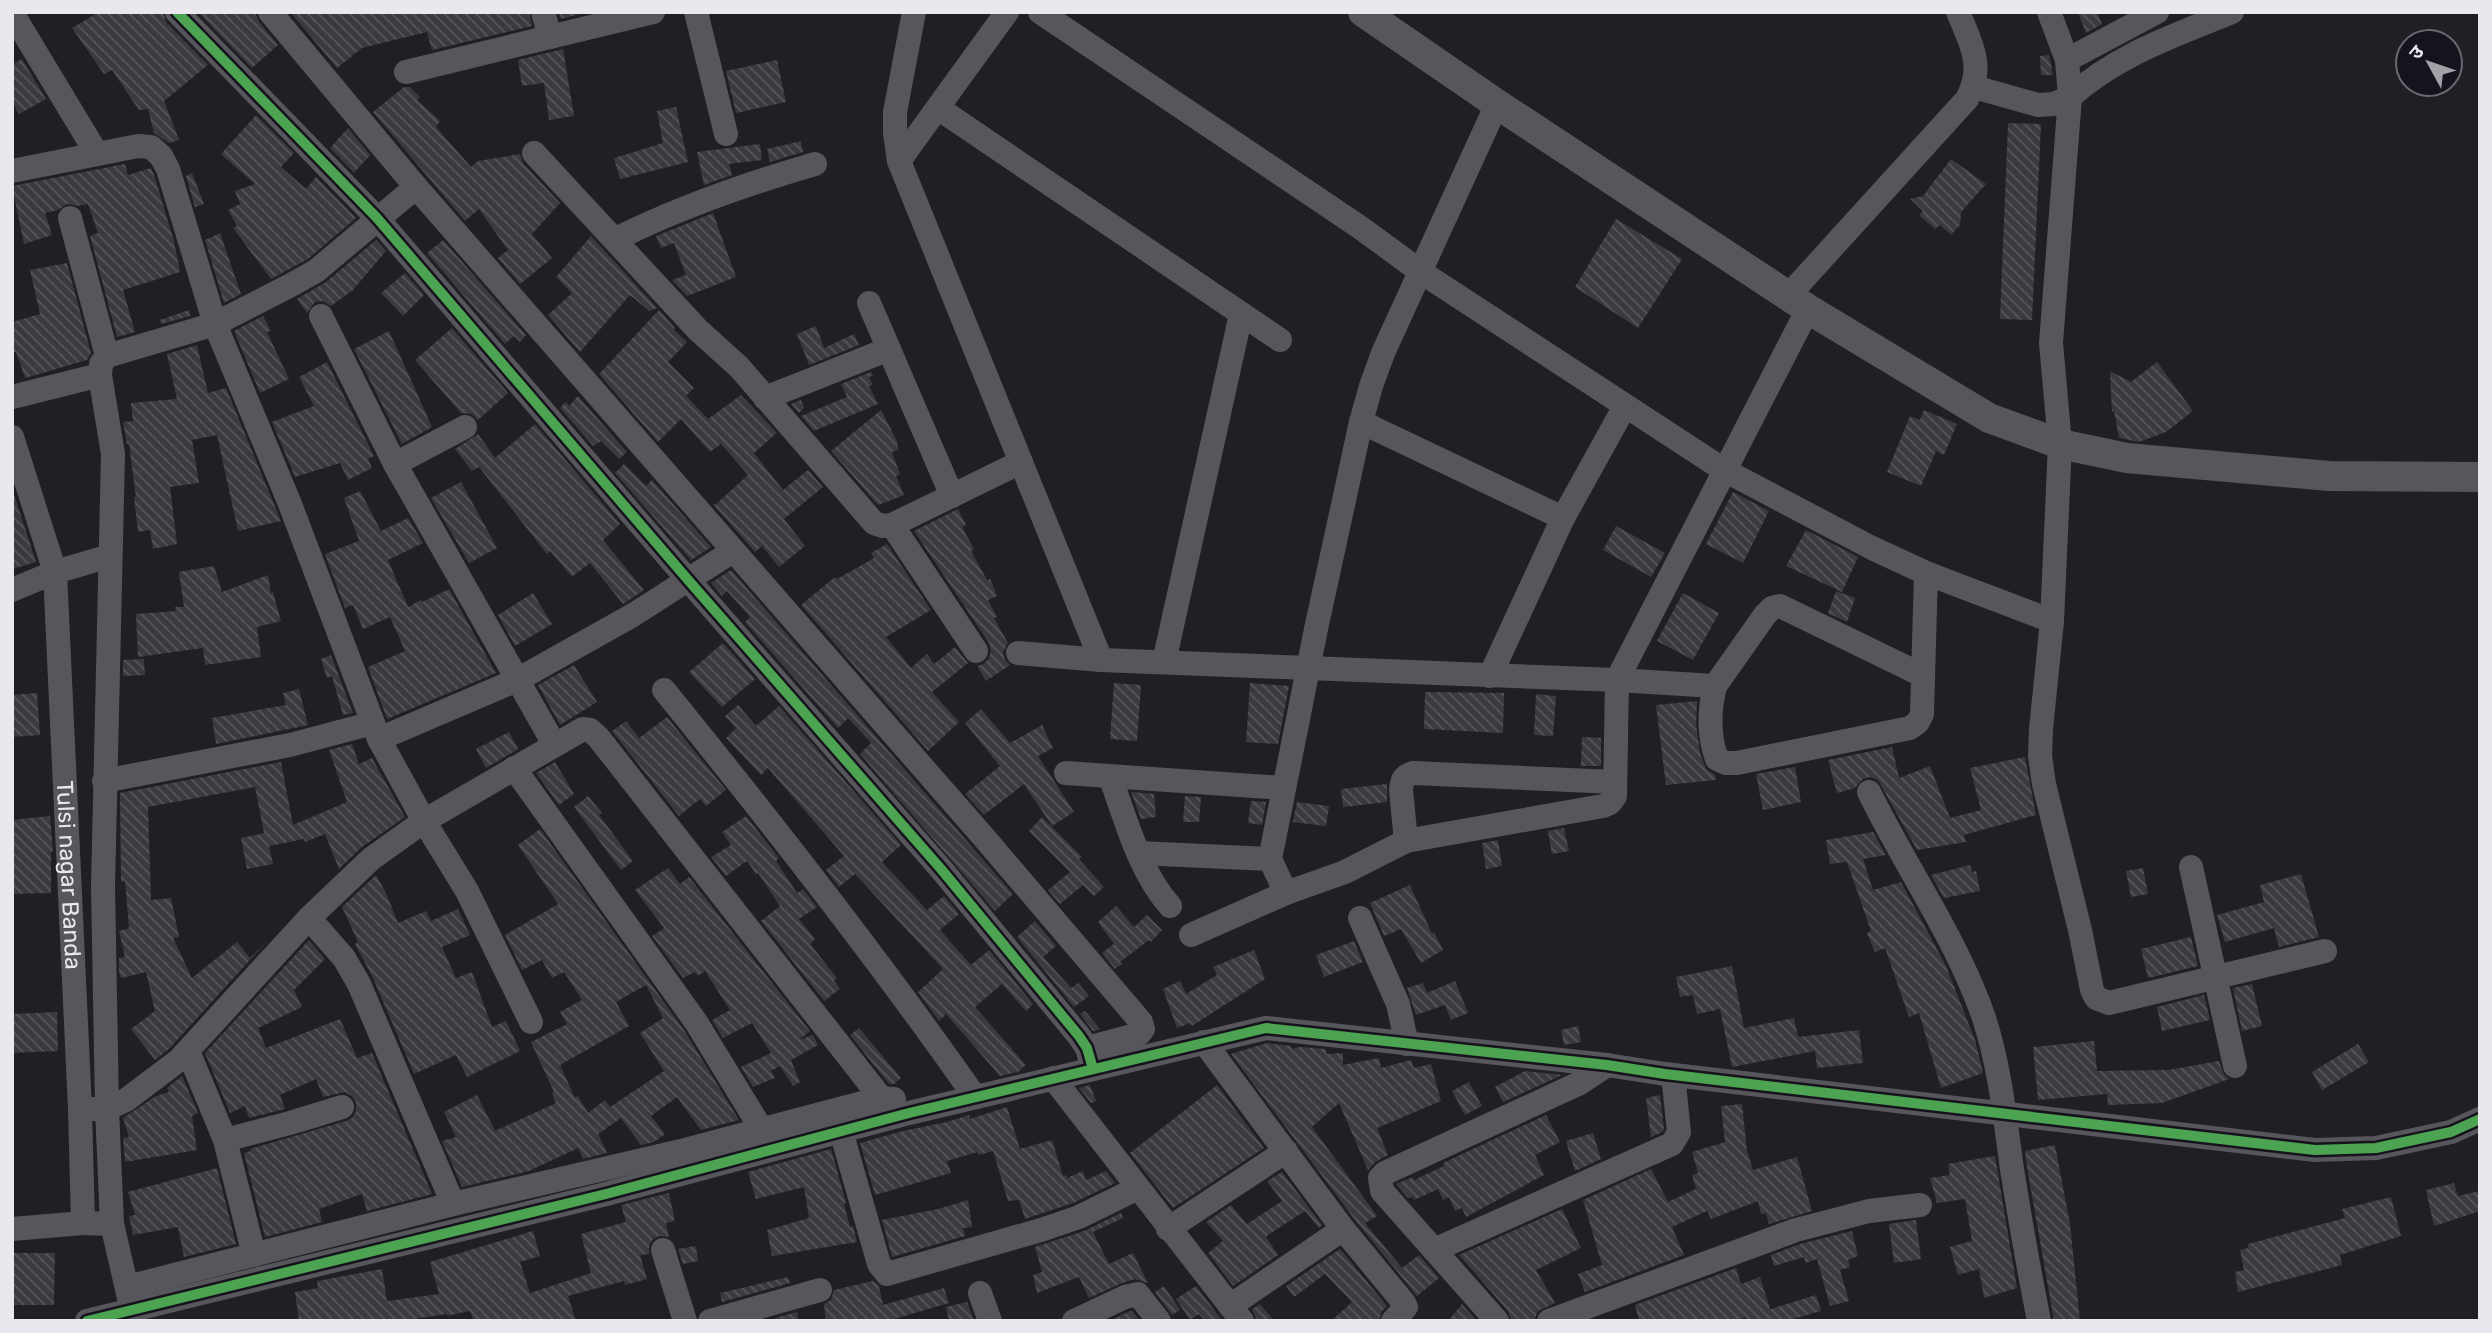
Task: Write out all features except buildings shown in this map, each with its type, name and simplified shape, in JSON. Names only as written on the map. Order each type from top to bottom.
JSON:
[{"type":"street","points":[[177,12],[377,218],[941,869],[1079,1035],[1090,1058]]},
{"type":"street","points":[[131,1306],[606,1194],[909,1113],[1053,1079],[1139,1034],[1143,1029],[1141,1022],[1096,967],[416,187],[270,12]]},
{"type":"street","points":[[543,12],[550,37]]},
{"type":"street","points":[[406,72],[653,12]]},
{"type":"street","points":[[696,12],[726,134]]},
{"type":"street","points":[[914,12],[895,112],[899,161],[1101,660]]},
{"type":"street","points":[[899,161],[1007,12]]},
{"type":"street","points":[[1040,12],[1350,221],[1421,272],[1724,470],[1872,548],[1926,573],[2052,621]]},
{"type":"street","points":[[1363,12],[1798,303],[1989,418],[2060,444],[2127,458],[2329,476],[2480,477]]},
{"type":"street","points":[[1191,935],[1286,893],[1345,872],[1406,841],[1610,803],[1615,796],[1617,680],[1724,470],[1798,303],[1967,99],[1974,87],[1977,76],[1976,57],[1958,12]]},
{"type":"street","points":[[2049,12],[2067,60],[2070,97],[2051,343],[2060,444],[2052,621],[2040,756],[2044,784],[2092,990],[2096,998],[2109,1003],[2325,951]]},
{"type":"street","points":[[2067,60],[2157,12]]},
{"type":"street","points":[[1974,87],[2038,105],[2054,103],[2070,97],[2091,79],[2152,43],[2232,12]]},
{"type":"street","points":[[12,13],[97,154]]},
{"type":"street","points":[[1286,893],[1270,859],[1361,422],[1383,353],[1497,104]]},
{"type":"street","points":[[938,108],[1280,340]]},
{"type":"street","points":[[12,171],[138,146],[151,147],[161,156],[168,169],[215,324],[290,504],[376,731],[424,821],[467,891],[531,1022]]},
{"type":"street","points":[[534,153],[698,330],[739,367],[866,517],[883,526],[892,525],[1021,462]]},
{"type":"street","points":[[616,239],[667,214],[760,180],[815,164]]},
{"type":"street","points":[[12,397],[215,324],[316,271],[416,187]]},
{"type":"street","points":[[69,218],[103,365],[113,454],[103,886],[107,1109],[112,1224],[131,1306]]},
{"type":"street","points":[[869,303],[951,496]]},
{"type":"street","points":[[1164,662],[1241,314]]},
{"type":"street","points":[[321,316],[395,464],[554,744]]},
{"type":"street","points":[[765,398],[889,349]]},
{"type":"street","points":[[1490,676],[1563,518],[1625,406]]},
{"type":"street","points":[[1361,422],[1563,518]]},
{"type":"street","points":[[395,464],[465,427]]},
{"type":"street","name":"Tulsi nagar Banda","points":[[12,437],[55,572],[83,1223]]},
{"type":"street","points":[[892,525],[976,650]]},
{"type":"street","points":[[104,781],[376,731],[517,680],[634,615],[733,551]]},
{"type":"street","points":[[12,590],[55,572],[110,556]]},
{"type":"street","points":[[1922,675],[1780,606],[1772,608],[1715,686],[1710,707],[1713,750],[1717,759],[1726,763],[1737,763],[1910,728],[1918,722],[1922,714],[1926,573]]},
{"type":"street","points":[[1018,653],[1101,660],[1715,686]]},
{"type":"street","points":[[664,690],[896,985],[975,1097]]},
{"type":"street","points":[[80,1109],[107,1109],[135,1094],[188,1051],[309,918],[371,859],[424,821],[583,729],[590,730],[598,737],[881,1098]]},
{"type":"street","points":[[514,768],[696,1022],[762,1130]]},
{"type":"street","points":[[1406,841],[1401,790],[1406,775],[1413,772],[1615,782]]},
{"type":"street","points":[[1066,773],[1284,788]]},
{"type":"street","points":[[1110,776],[1138,853],[1159,893],[1170,906]]},
{"type":"street","points":[[1869,792],[1904,862],[1953,946],[1969,978],[1985,1021],[1995,1060],[2021,1227],[2039,1321]]},
{"type":"street","points":[[1138,853],[1270,859]]},
{"type":"street","points":[[2191,867],[2235,1066]]},
{"type":"street","points":[[309,918],[344,958],[359,984],[453,1204]]},
{"type":"street","points":[[1360,918],[1398,1004],[1407,1044]]},
{"type":"street","points":[[1090,1058],[1204,1042],[1266,1028],[1607,1065],[2315,1150],[2376,1148],[2451,1132],[2480,1119]]},
{"type":"street","points":[[1204,1042],[1343,1229],[1404,1303],[1406,1307],[1393,1321]]},
{"type":"street","points":[[188,1051],[225,1140],[254,1255]]},
{"type":"street","points":[[1497,1321],[1382,1191],[1380,1178],[1385,1173],[1580,1083],[1607,1065]]},
{"type":"street","points":[[1434,1250],[1672,1144],[1679,1132],[1673,1075]]},
{"type":"street","points":[[1053,1079],[1236,1313],[1343,1229]]},
{"type":"street","points":[[87,1321],[131,1306],[254,1255],[453,1204],[681,1151],[881,1098],[892,1098],[901,1102],[909,1113]]},
{"type":"street","points":[[225,1140],[290,1124],[342,1107]]},
{"type":"street","points":[[841,1131],[879,1265],[887,1274],[1079,1217],[1138,1188]]},
{"type":"street","points":[[1168,1229],[1286,1151]]},
{"type":"street","points":[[1549,1321],[1796,1230],[1869,1211],[1920,1205]]},
{"type":"street","points":[[12,1229],[83,1223],[112,1224]]},
{"type":"street","points":[[663,1250],[685,1321]]},
{"type":"street","points":[[710,1321],[820,1290]]},
{"type":"street","points":[[980,1293],[990,1321]]},
{"type":"street","points":[[1074,1321],[1125,1297],[1138,1294],[1160,1321]]},
{"type":"cycle path","points":[[177,12],[377,218],[941,869],[1079,1036],[1087,1048],[1093,1069]]},
{"type":"cycle path","points":[[87,1321],[606,1194],[909,1113],[1266,1028],[1607,1065],[2315,1150],[2376,1148],[2451,1132],[2480,1119]]}]
